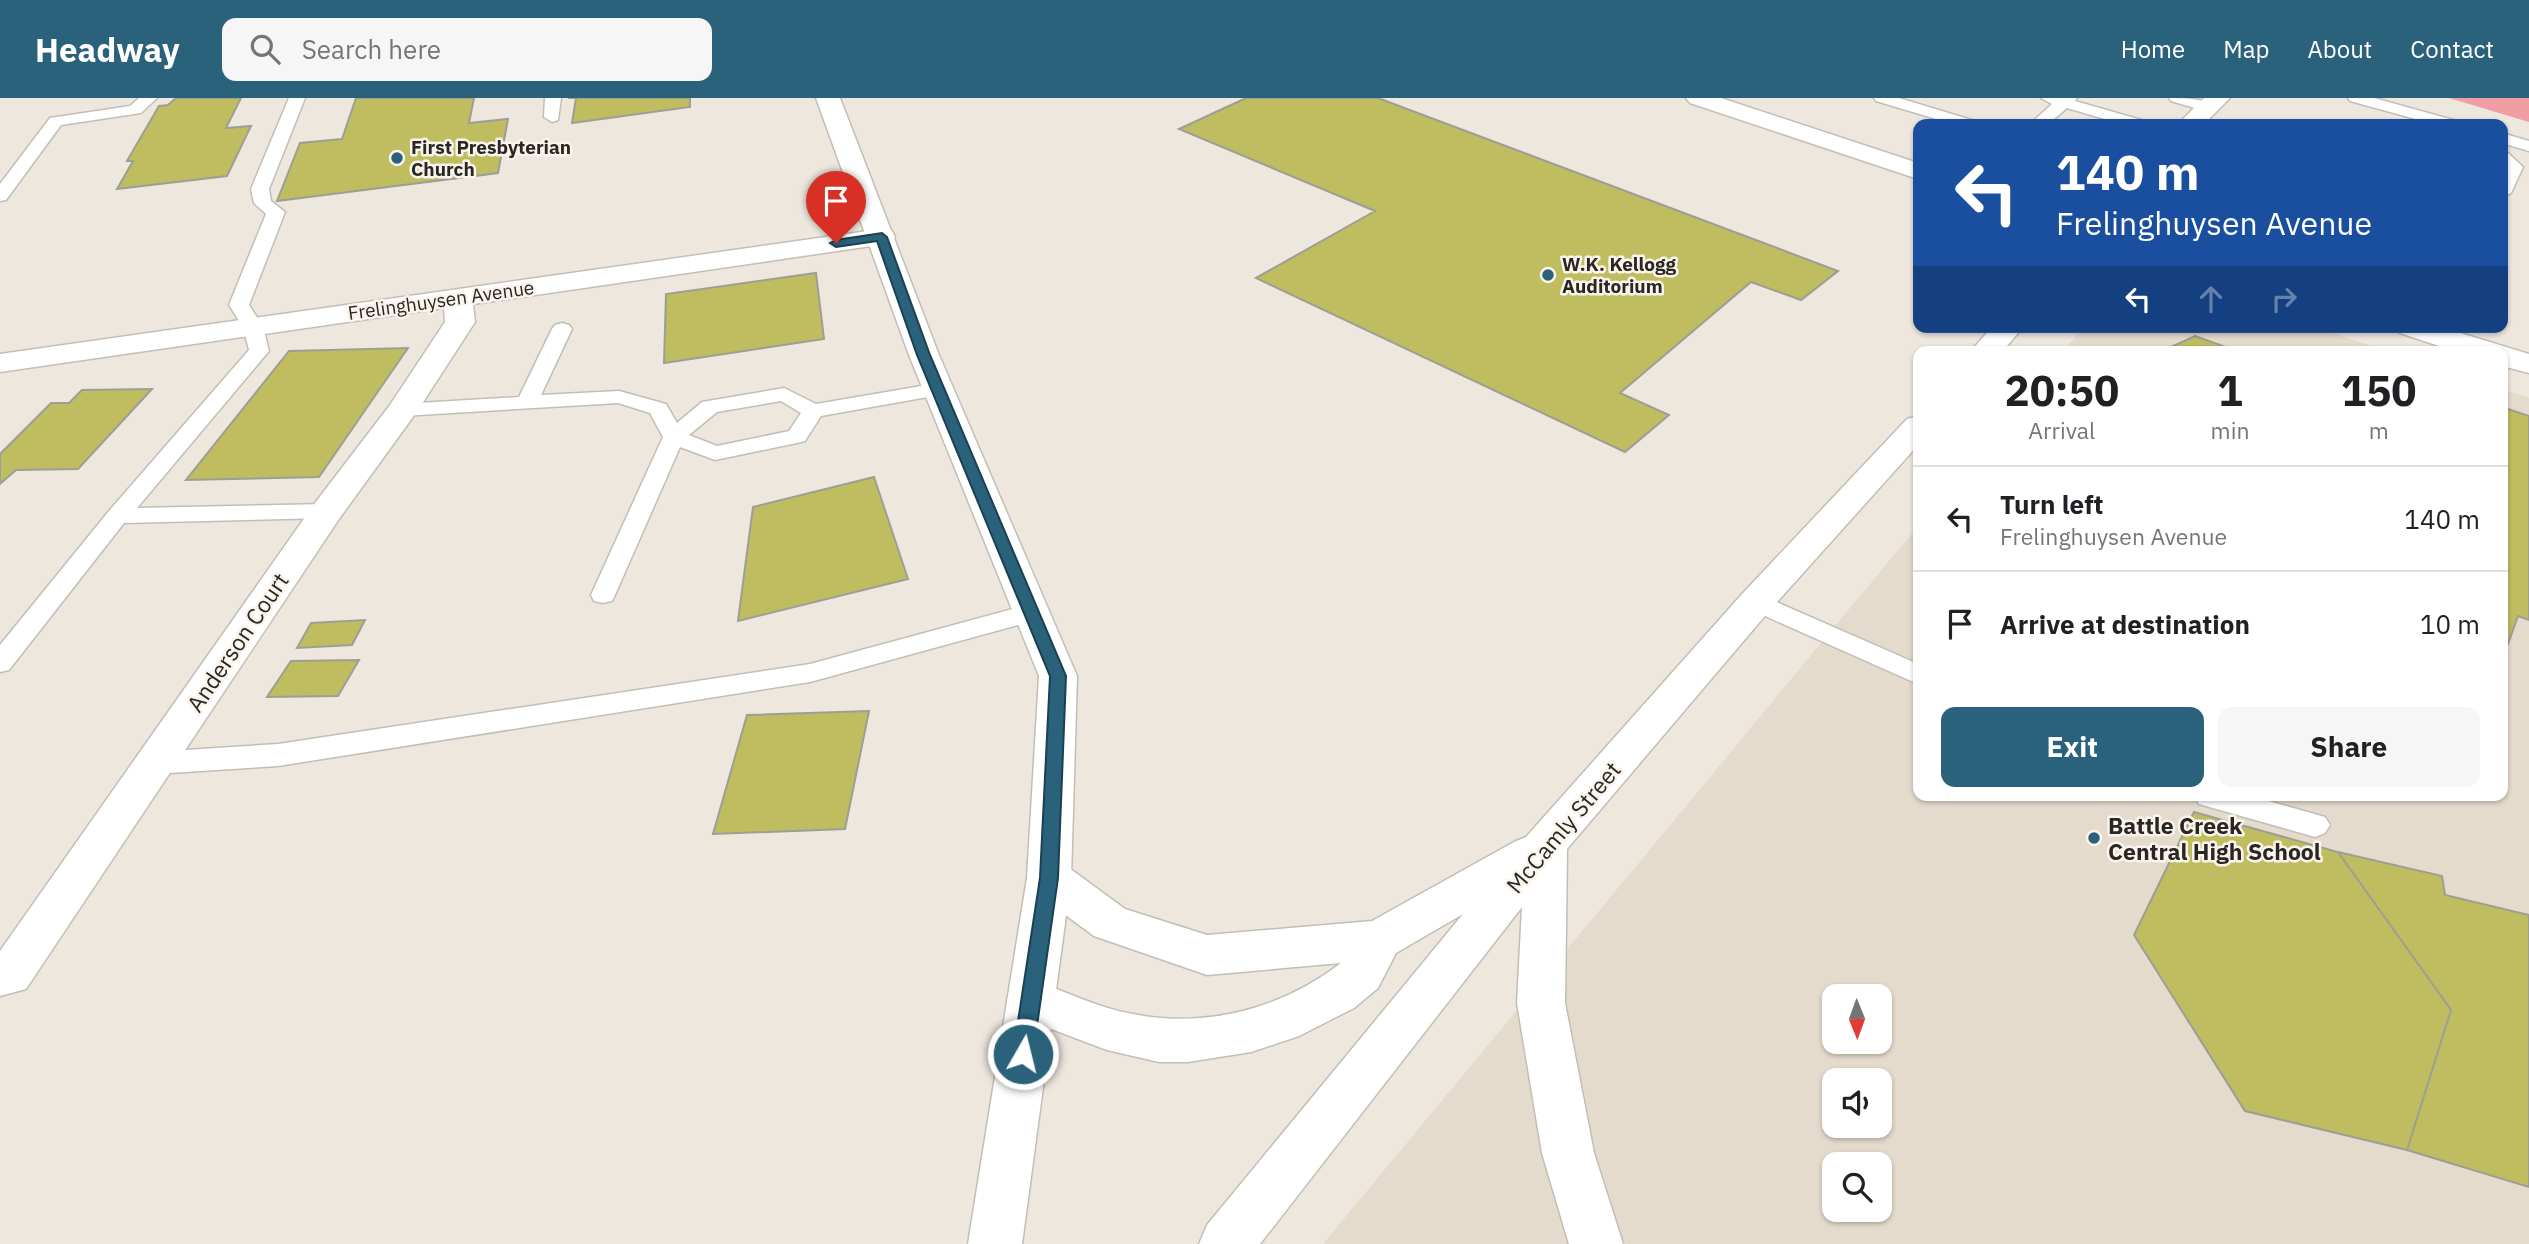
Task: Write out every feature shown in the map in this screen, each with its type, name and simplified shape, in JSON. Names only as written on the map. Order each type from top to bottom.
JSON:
[{"type":"street","points":[[828,98],[939,389],[1058,676],[1049,878],[995,1244]]},
{"type":"street","points":[[1698,98],[1913,169]]},
{"type":"street","points":[[2195,119],[2213,102]]},
{"type":"street","name":"Frelinghuysen Avenue","points":[[0,362],[882,237]]},
{"type":"street","name":"Anderson Court","points":[[0,976],[10,975],[327,511],[402,410],[460,322],[458,298]]},
{"type":"street","points":[[1991,346],[2002,333]]},
{"type":"street","points":[[2429,333],[2469,346]]},
{"type":"street","points":[[2508,358],[2529,365]]},
{"type":"street","name":"McCamly Street","points":[[1226,1244],[1546,844],[1756,602],[1913,431]]},
{"type":"street","points":[[1049,878],[1110,923],[1207,955],[1379,940],[1546,844]]},
{"type":"street","points":[[1546,844],[1541,1003],[1569,1153],[1596,1244]]},
{"type":"street","points":[[1031,1000],[1133,1037],[1191,1041],[1277,1025],[1334,996],[1361,975],[1379,940]]},
{"type":"lane","points":[[0,196],[56,121],[135,110],[149,98]]},
{"type":"lane","points":[[0,663],[117,516],[259,351],[253,327],[239,305],[276,212],[263,203],[260,189],[297,98]]},
{"type":"lane","points":[[552,117],[553,98]]},
{"type":"lane","points":[[1882,98],[1952,119]]},
{"type":"lane","points":[[2177,98],[2213,102]]},
{"type":"lane","points":[[2356,98],[2399,118]]},
{"type":"lane","points":[[2043,119],[2061,99],[2123,119]]},
{"type":"lane","points":[[2508,140],[2529,146]]},
{"type":"lane","points":[[2508,162],[2514,167],[2508,180]]},
{"type":"lane","points":[[528,401],[562,329]]},
{"type":"lane","points":[[603,594],[674,436],[710,407],[784,394],[813,411],[939,389]]},
{"type":"lane","points":[[402,410],[619,397],[658,409],[674,436],[715,453],[797,436],[813,411]]},
{"type":"lane","points":[[117,516],[327,511]]},
{"type":"lane","points":[[1756,602],[1913,673]]},
{"type":"lane","points":[[154,763],[278,755],[810,673],[1031,613]]},
{"type":"lane","points":[[2227,801],[2315,825]]},
{"type":"shaded area","points":[[2449,98],[2529,98],[2529,122]]},
{"type":"shaded area","points":[[2078,333],[2332,333],[2371,346],[2068,346]]},
{"type":"shaded area","name":"Battle Creek Central High School","points":[[2508,391],[2529,398],[2529,1244],[1323,1244],[1913,532],[1913,801],[2508,801]]},
{"type":"building","points":[[176,98],[241,98],[226,128],[251,126],[227,176],[117,189],[133,161],[127,161],[159,106],[168,105]]},
{"type":"building","name":"First Presbyterian Church","points":[[356,98],[474,98],[469,123],[508,119],[498,173],[277,201],[300,143],[342,139]]},
{"type":"building","points":[[576,98],[690,98],[690,107],[572,123]]},
{"type":"building","name":"W.K. Kellogg Auditorium","points":[[1246,98],[1378,98],[1838,271],[1801,300],[1751,282],[1620,393],[1669,415],[1625,452],[1256,278],[1375,211],[1179,129]]},
{"type":"building","points":[[816,273],[824,339],[664,363],[666,294]]},
{"type":"building","points":[[2195,336],[2222,346],[2173,346]]},
{"type":"building","points":[[408,348],[319,477],[186,480],[289,351]]},
{"type":"building","points":[[152,389],[78,469],[16,470],[0,484],[0,454],[51,403],[69,403],[82,390]]},
{"type":"building","points":[[2508,409],[2529,416],[2529,620],[2518,616],[2508,644]]},
{"type":"building","points":[[874,477],[908,579],[738,621],[753,507]]},
{"type":"building","points":[[365,620],[352,645],[297,648],[311,623]]},
{"type":"building","points":[[359,660],[338,696],[267,697],[291,661]]},
{"type":"building","points":[[869,711],[845,829],[713,834],[747,715]]},
{"type":"building","points":[[2194,812],[2338,852],[2451,1010],[2407,1150],[2245,1111],[2134,935]]},
{"type":"building","points":[[2338,852],[2442,876],[2445,895],[2529,915],[2529,1187],[2407,1150],[2451,1010]]},
{"type":"place","name":"First Presbyterian Church","points":[[397,158]]},
{"type":"place","name":"W.K. Kellogg Auditorium","points":[[1548,275]]},
{"type":"place","name":"Battle Creek Central High School","points":[[2094,838]]},
{"type":"route","points":[[836,243],[882,237],[924,355],[1058,676],[1049,878],[1023,1054]]}]
